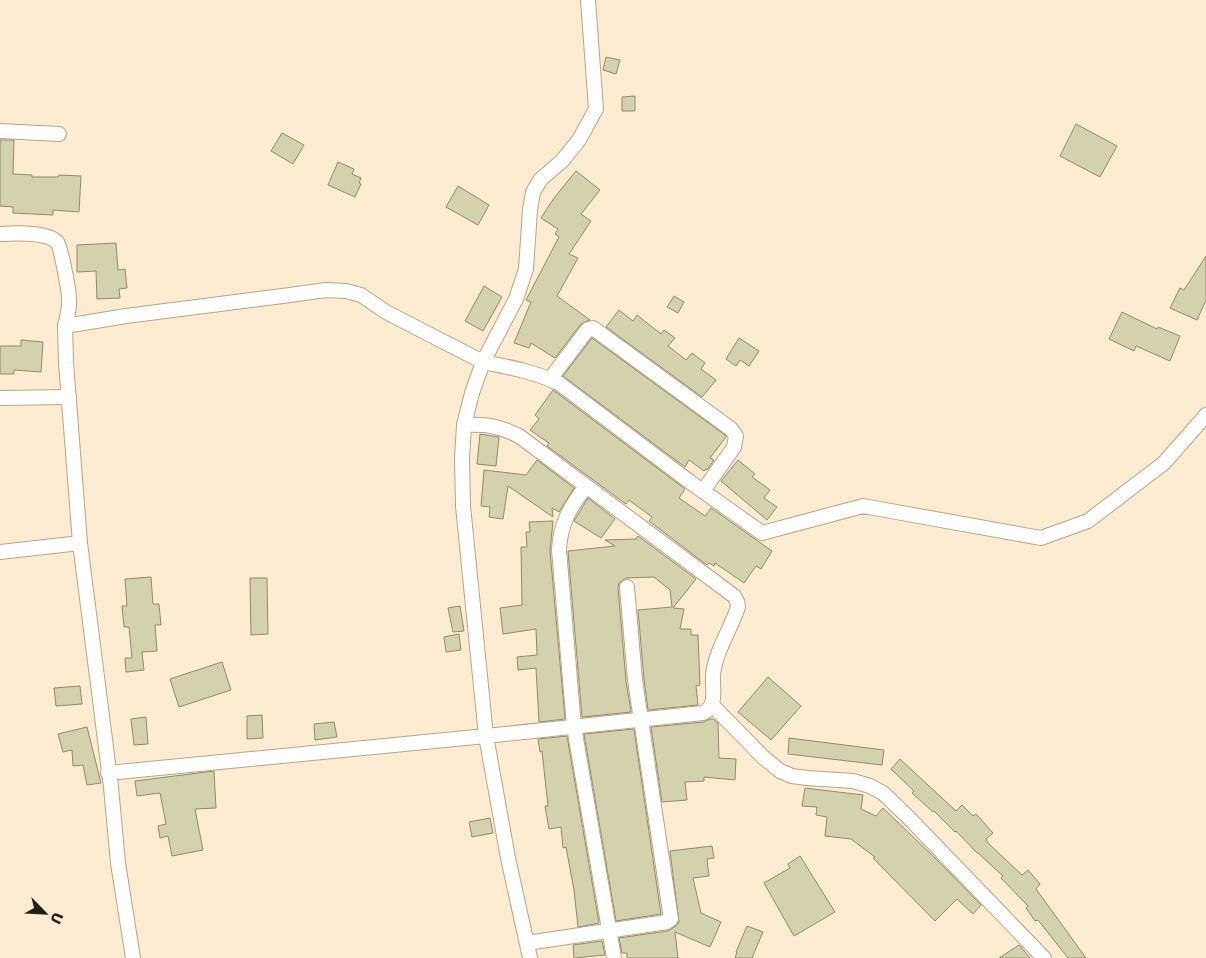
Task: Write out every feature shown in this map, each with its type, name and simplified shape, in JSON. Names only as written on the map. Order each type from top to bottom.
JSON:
[{"type":"street","points":[[530,958],[508,858],[486,736],[463,506],[462,459],[464,425],[472,393],[483,362],[516,299],[526,268],[533,192],[542,179],[562,161],[579,140],[596,108],[588,0]]},
{"type":"street","points":[[0,131],[59,134]]},
{"type":"street","points":[[0,234],[34,235],[48,238],[57,242],[61,251],[70,300],[65,326],[66,363],[80,543],[118,863],[133,958]]},
{"type":"street","points":[[65,326],[126,316],[326,290],[346,291],[361,295],[386,312],[483,362],[521,370],[560,384],[762,533],[863,506],[1041,538],[1088,521],[1164,462],[1206,415]]},
{"type":"street","points":[[550,379],[588,329],[593,328],[618,345],[730,429],[736,436],[734,447],[703,491]]},
{"type":"street","points":[[0,398],[69,397]]},
{"type":"street","points":[[108,773],[641,720],[703,713],[708,710],[712,705],[713,673],[716,662],[736,611],[737,601],[728,590],[586,488],[519,436],[486,424],[464,425]]},
{"type":"street","points":[[586,488],[566,515],[559,538],[568,674],[574,727],[614,958]]},
{"type":"street","points":[[0,552],[80,543]]},
{"type":"street","points":[[527,943],[670,921],[671,917],[635,680],[627,586]]},
{"type":"street","points":[[712,705],[763,757],[780,771],[792,776],[853,781],[870,786],[883,793],[1044,958]]},
{"type":"building","points":[[606,57],[620,60],[616,74],[603,70]]},
{"type":"building","points":[[635,96],[635,111],[622,111],[622,97]]},
{"type":"building","points":[[1076,124],[1117,146],[1100,177],[1060,156]]},
{"type":"building","points":[[282,133],[304,145],[293,164],[271,151]]},
{"type":"building","points":[[0,140],[14,140],[13,174],[32,175],[32,177],[81,176],[79,212],[53,210],[53,215],[13,213],[13,207],[0,206]]},
{"type":"building","points":[[338,162],[354,169],[352,174],[361,178],[359,183],[361,184],[355,197],[328,185]]},
{"type":"building","points":[[576,171],[600,190],[581,214],[591,221],[569,254],[578,258],[557,296],[590,320],[581,324],[555,358],[531,343],[529,348],[514,343],[531,302],[526,300],[559,237],[555,234],[558,229],[541,218],[554,198]]},
{"type":"building","points":[[458,186],[489,205],[478,225],[446,207]]},
{"type":"building","points":[[116,243],[118,270],[125,269],[127,288],[119,289],[120,298],[97,299],[96,271],[77,272],[77,245]]},
{"type":"building","points":[[1206,256],[1206,300],[1197,320],[1170,308],[1180,288],[1184,290]]},
{"type":"building","points":[[484,286],[502,297],[483,331],[465,321]]},
{"type":"building","points":[[674,296],[684,302],[678,313],[667,307]]},
{"type":"building","points":[[619,310],[633,321],[637,315],[661,334],[664,330],[675,338],[668,346],[686,360],[692,353],[705,363],[701,369],[716,380],[702,397],[606,327]]},
{"type":"building","points":[[1122,312],[1157,329],[1158,327],[1180,336],[1170,361],[1136,346],[1134,351],[1109,339]]},
{"type":"building","points":[[592,338],[725,435],[726,437],[710,458],[714,460],[707,470],[704,471],[689,460],[685,467],[563,376]]},
{"type":"building","points":[[739,338],[759,351],[749,366],[740,360],[736,366],[726,359]]},
{"type":"building","points":[[21,340],[43,342],[41,372],[14,370],[14,374],[0,374],[0,346],[21,346]]},
{"type":"building","points":[[553,390],[685,489],[679,498],[705,516],[711,508],[772,551],[761,569],[756,566],[744,583],[715,563],[714,566],[709,563],[707,565],[649,521],[652,517],[629,500],[626,504],[547,446],[549,443],[530,430],[539,419],[535,415]]},
{"type":"building","points":[[480,434],[499,437],[496,466],[477,464]]},
{"type":"building","points":[[537,460],[574,488],[559,512],[552,508],[553,517],[508,486],[503,519],[489,517],[490,507],[481,506],[484,470],[526,475]]},
{"type":"building","points":[[738,460],[755,474],[752,477],[770,490],[764,498],[777,507],[767,520],[721,481]]},
{"type":"building","points":[[588,498],[615,519],[601,538],[574,521]]},
{"type":"building","points":[[553,521],[550,551],[565,719],[539,722],[536,668],[518,670],[517,657],[537,655],[536,629],[503,634],[500,608],[522,605],[521,547],[527,547],[526,532],[530,532],[529,522]]},
{"type":"building","points":[[638,536],[696,579],[673,608],[684,609],[680,629],[691,629],[691,635],[698,635],[700,685],[696,686],[698,705],[648,710],[638,610],[672,607],[670,590],[654,577],[626,578],[619,583],[618,588],[626,681],[631,712],[582,717],[568,551],[615,546],[605,540],[636,539]]},
{"type":"building","points":[[151,577],[153,604],[159,604],[161,625],[155,625],[157,651],[142,652],[144,670],[126,672],[125,658],[132,658],[129,627],[124,627],[122,606],[127,606],[125,579]]},
{"type":"building","points":[[250,578],[267,578],[268,634],[251,635]]},
{"type":"building","points":[[460,606],[464,631],[453,632],[448,608]]},
{"type":"building","points":[[459,634],[461,650],[446,652],[444,637]]},
{"type":"building","points":[[222,662],[231,690],[179,707],[170,679]]},
{"type":"building","points":[[768,677],[801,706],[771,740],[738,712]]},
{"type":"building","points":[[80,686],[82,704],[56,706],[54,688]]},
{"type":"building","points":[[262,715],[263,738],[247,739],[247,716]]},
{"type":"building","points":[[146,717],[148,744],[134,745],[131,719]]},
{"type":"building","points":[[710,719],[718,723],[719,758],[736,759],[735,780],[704,777],[704,781],[685,782],[687,800],[662,802],[651,727],[704,722]]},
{"type":"building","points":[[334,722],[337,737],[315,740],[314,724]]},
{"type":"building","points":[[87,727],[101,783],[87,785],[83,765],[73,766],[72,750],[63,752],[58,734]]},
{"type":"building","points":[[634,729],[661,914],[616,921],[584,734]]},
{"type":"building","points":[[567,736],[599,923],[578,927],[574,890],[566,847],[563,848],[561,827],[549,829],[545,806],[548,806],[542,751],[540,752],[538,739]]},
{"type":"building","points":[[789,738],[884,750],[882,765],[788,754]]},
{"type":"building","points":[[900,759],[956,811],[962,805],[973,816],[976,814],[993,833],[986,839],[988,843],[1022,875],[1028,870],[1040,884],[1036,889],[1086,958],[1068,958],[1038,920],[1035,921],[1026,908],[1028,906],[1001,878],[1003,876],[956,831],[912,793],[914,791],[891,769]]},
{"type":"building","points":[[214,771],[216,808],[195,809],[203,850],[172,856],[168,836],[160,838],[158,826],[166,824],[160,793],[137,796],[135,781]]},
{"type":"building","points":[[805,788],[863,795],[861,809],[876,816],[883,808],[981,905],[973,914],[957,899],[935,921],[873,858],[875,857],[851,839],[825,836],[827,817],[816,815],[817,807],[802,806]]},
{"type":"building","points":[[490,818],[493,833],[472,837],[469,822]]},
{"type":"building","points":[[712,846],[714,858],[707,859],[709,876],[693,878],[701,913],[721,922],[710,947],[675,932],[678,958],[627,958],[627,953],[622,953],[619,938],[668,931],[679,922],[670,851]]},
{"type":"building","points":[[800,856],[835,912],[794,936],[764,883],[790,868],[788,864]]},
{"type":"building","points":[[747,926],[763,932],[752,958],[735,958],[736,952]]},
{"type":"building","points":[[602,941],[605,955],[574,958],[573,945]]},
{"type":"building","points":[[1019,945],[1030,958],[999,958]]}]
